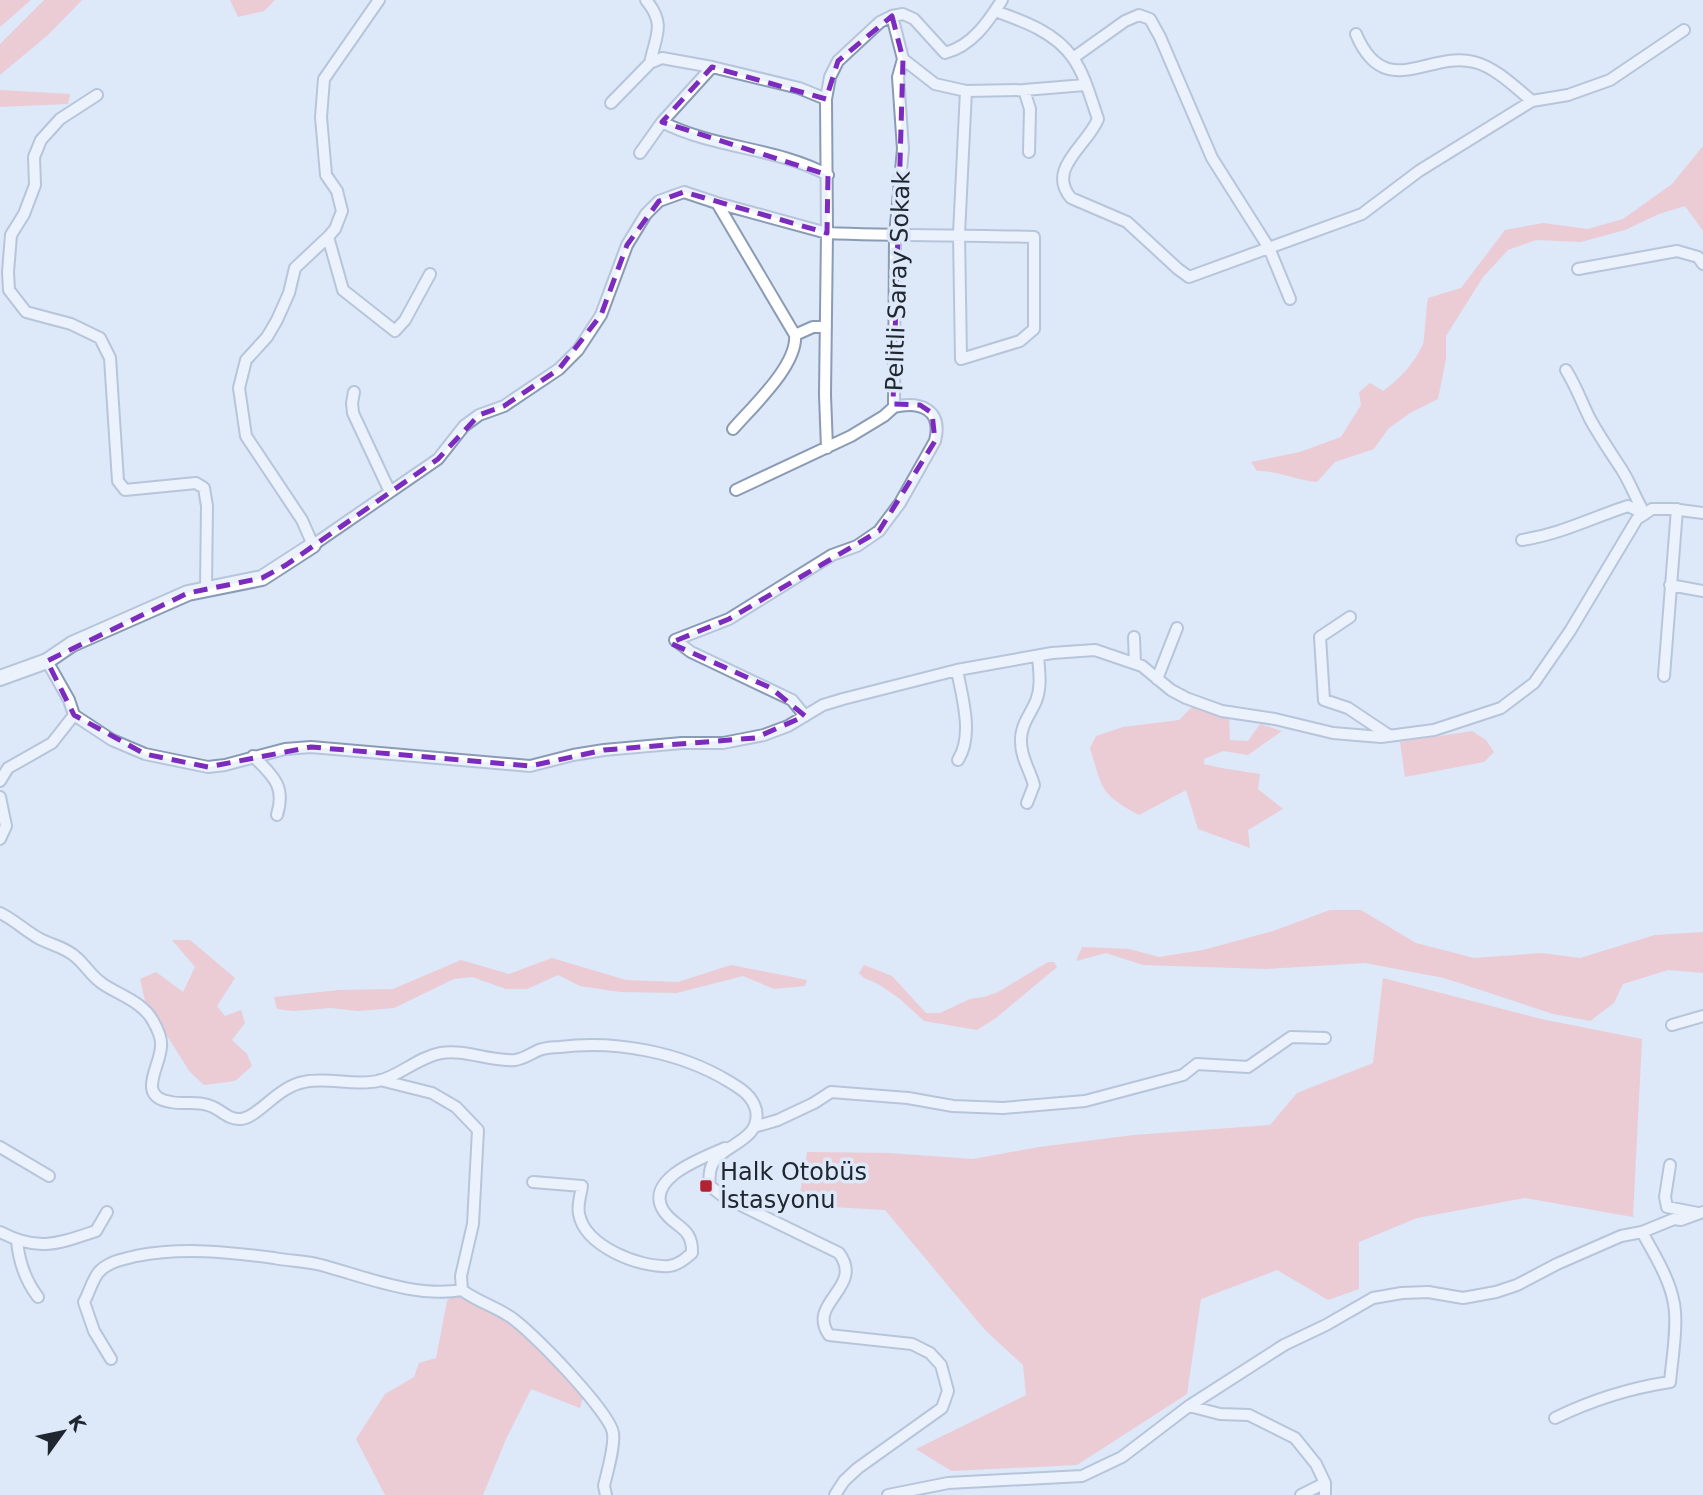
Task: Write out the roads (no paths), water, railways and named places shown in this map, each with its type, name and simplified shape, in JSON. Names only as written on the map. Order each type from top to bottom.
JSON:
[{"type":"street","points":[[313,545],[302,520],[246,436],[239,388],[246,360],[267,337],[277,320],[289,293],[295,268],[335,229],[342,211],[337,191],[326,175],[321,117],[324,79],[379,0]]},
{"type":"street","points":[[646,0],[656,12],[659,21],[650,63]]},
{"type":"street","points":[[827,448],[826,99],[830,77],[838,61],[880,22],[891,16],[903,14],[915,19],[945,53],[968,43],[1002,0]]},
{"type":"street","points":[[995,11],[1045,32],[1073,58],[1086,85],[1098,119],[1063,171],[1062,183],[1071,198],[1127,222],[1189,277],[1362,214],[1419,171],[1532,101],[1568,95],[1610,80],[1684,30]]},
{"type":"street","points":[[1073,58],[1125,21],[1139,15],[1150,19],[1212,158],[1269,248],[1290,299]]},
{"type":"street","name":"Pelitli Saray Sokak","points":[[805,716],[792,699],[691,652],[675,640],[729,619],[832,555],[857,546],[879,531],[900,503],[935,441],[937,431],[932,413],[920,405],[905,404],[894,407],[895,236],[902,161],[898,78],[903,59],[891,16]]},
{"type":"street","points":[[1356,34],[1363,50],[1385,67],[1408,70],[1448,62],[1474,62],[1496,73],[1532,101]]},
{"type":"street","points":[[611,103],[650,63],[662,58],[712,66],[799,88],[826,99]]},
{"type":"street","points":[[903,59],[935,84],[966,92],[1086,85]]},
{"type":"street","points":[[640,153],[712,66]]},
{"type":"street","points":[[1024,90],[1031,121],[1029,152]]},
{"type":"street","points":[[0,678],[47,661],[61,650],[188,593],[262,578],[286,565],[438,459],[464,426],[479,415],[504,406],[559,369],[578,350],[601,315],[627,245],[646,214],[659,201],[684,192],[827,233],[895,236],[959,234],[1034,237],[1034,329],[1020,341],[961,359],[959,234],[966,92]]},
{"type":"street","points":[[97,95],[60,119],[41,140],[34,157],[36,185],[24,214],[11,234],[9,290],[26,312],[71,324],[100,338],[110,358],[118,481],[125,490],[196,483],[204,488],[207,506],[206,588]]},
{"type":"street","points":[[663,122],[726,145],[808,164],[828,174]]},
{"type":"street","points":[[717,203],[795,335],[793,352],[779,376],[733,429]]},
{"type":"street","points":[[328,237],[343,290],[394,331],[405,320],[430,274]]},
{"type":"street","points":[[1578,269],[1677,251],[1698,257],[1703,264]]},
{"type":"street","points":[[795,335],[813,327],[826,327]]},
{"type":"street","points":[[1566,370],[1576,385],[1589,416],[1645,513]]},
{"type":"street","points":[[354,392],[353,413],[390,492]]},
{"type":"street","points":[[736,490],[827,448],[884,416],[894,407]]},
{"type":"street","points":[[1522,540],[1572,528],[1628,506],[1645,513]]},
{"type":"street","points":[[47,661],[69,700],[74,715],[112,740],[145,754],[208,767],[285,749],[324,747],[530,766],[604,750],[682,743],[723,743],[755,738],[789,726],[823,705],[957,670],[1038,656],[1095,650],[1142,666],[1186,698],[1222,711],[1275,719],[1333,733],[1390,736],[1434,730],[1501,708],[1534,683],[1570,631],[1637,519],[1653,509],[1703,513]]},
{"type":"street","points":[[1664,676],[1677,509]]},
{"type":"street","points":[[1670,585],[1703,591]]},
{"type":"street","points":[[1350,617],[1320,637],[1324,701],[1348,708],[1390,736]]},
{"type":"street","points":[[1157,679],[1177,628]]},
{"type":"street","points":[[1134,637],[1135,663]]},
{"type":"street","points":[[1027,803],[1034,785],[1023,758],[1020,740],[1025,720],[1037,700],[1040,680],[1038,656]]},
{"type":"street","points":[[957,670],[965,722],[964,750],[958,760]]},
{"type":"street","points":[[0,781],[8,768],[52,743],[74,715]]},
{"type":"street","points":[[253,756],[280,788],[281,802],[277,815]]},
{"type":"street","points":[[0,797],[6,826],[0,839]]},
{"type":"street","points":[[0,913],[15,920],[38,938],[77,957],[101,984],[143,1008],[152,1018],[162,1046],[151,1083],[152,1091],[159,1098],[172,1103],[189,1101],[211,1106],[227,1116],[242,1119],[288,1086],[306,1081],[380,1080],[432,1093],[456,1107],[478,1130],[473,1224],[461,1276],[462,1290]]},
{"type":"street","points":[[1672,1025],[1703,1016]]},
{"type":"street","points":[[754,1127],[778,1120],[831,1092],[1003,1108],[1085,1101],[1183,1075],[1197,1064],[1248,1066],[1291,1037],[1325,1038]]},
{"type":"street","points":[[380,1080],[440,1054],[457,1052],[513,1060],[527,1058],[541,1049],[586,1045],[666,1054],[695,1064],[752,1098],[757,1114],[754,1127],[743,1140],[713,1163],[709,1186],[724,1197],[839,1253],[846,1262],[847,1270],[844,1284],[823,1316],[823,1327],[829,1335],[912,1344],[930,1353],[941,1365],[948,1391],[942,1408],[858,1468],[844,1480],[835,1495]]},
{"type":"street","points":[[533,1182],[582,1186],[579,1214],[588,1233],[632,1262],[670,1266],[681,1262],[692,1253],[692,1244],[690,1235],[663,1209],[660,1195],[666,1181],[686,1165],[743,1140]]},
{"type":"street","points":[[0,1147],[48,1176]]},
{"type":"street","points":[[1670,1165],[1665,1197],[1667,1207],[1702,1213]]},
{"type":"street","points":[[0,1232],[27,1244],[59,1243],[96,1231],[107,1212]]},
{"type":"street","points":[[888,1495],[947,1483],[1082,1476],[1122,1457],[1189,1406],[1284,1345],[1373,1298],[1402,1293],[1428,1293],[1463,1298],[1496,1293],[1557,1264],[1602,1247],[1621,1236],[1702,1213]]},
{"type":"street","points":[[1555,1418],[1580,1406],[1639,1386],[1670,1382],[1674,1303],[1668,1283],[1642,1232]]},
{"type":"street","points":[[17,1241],[22,1269],[29,1286],[38,1297]]},
{"type":"street","points":[[111,1359],[94,1331],[84,1302],[99,1272],[116,1261],[146,1254],[170,1250],[222,1251],[320,1265],[356,1277],[428,1291],[445,1293],[462,1290],[511,1317],[559,1363],[607,1416],[613,1433],[604,1486],[606,1495]]},
{"type":"street","points":[[1189,1406],[1220,1414],[1250,1415],[1295,1438],[1316,1464],[1325,1483],[1325,1495]]},
{"type":"street","points":[[1301,1495],[1325,1483]]},
{"type":"place","name":"Halk Otobüs İstasyonu","points":[[706,1186]]}]
